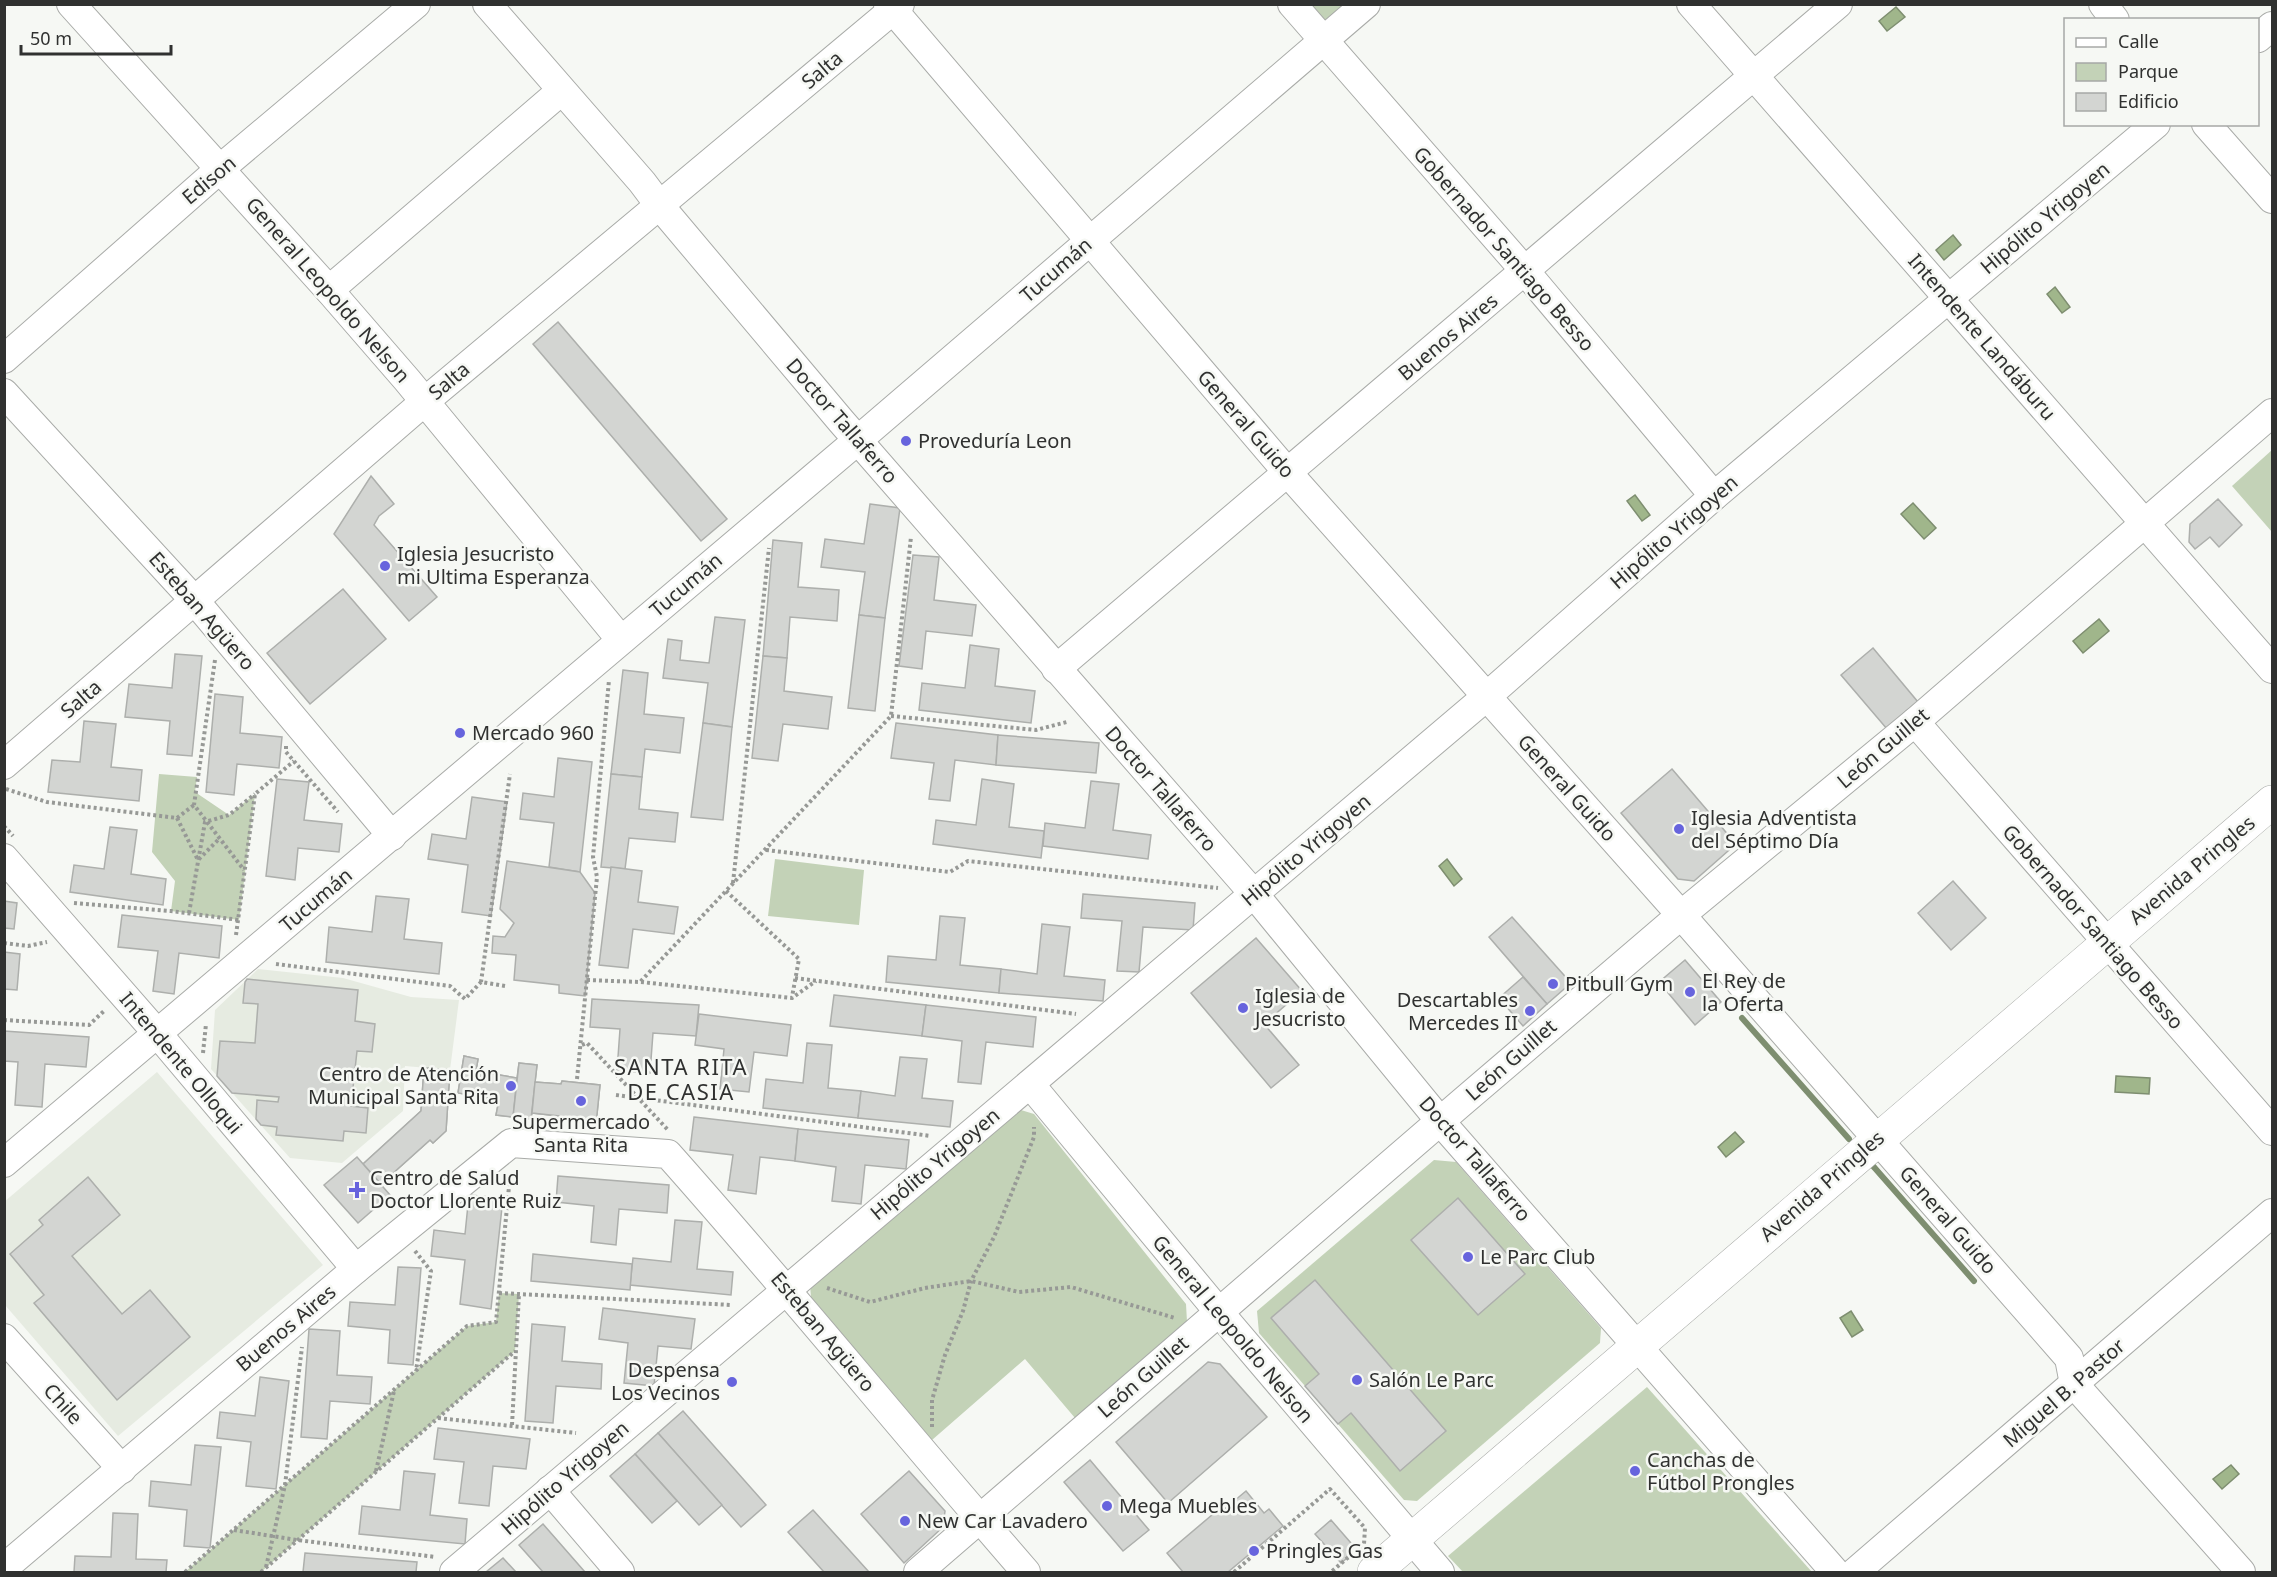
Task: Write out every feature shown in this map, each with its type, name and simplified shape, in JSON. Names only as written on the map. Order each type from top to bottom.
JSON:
[{"type":"main road","name":"Avenida Pringles","points":[[1374,1572],[1637,1344],[2272,802]]},
{"type":"street","name":"General Leopoldo Nelson","points":[[71,4],[329,290],[621,640]]},
{"type":"street","name":"Edison","points":[[4,359],[221,168],[416,4]]},
{"type":"street","name":"Doctor Tallaferro","points":[[487,4],[642,182],[858,440],[1056,669],[1242,892],[1835,1572]]},
{"type":"street","name":"Gobernador Santiago Besso","points":[[1292,4],[1525,271],[1714,496]]},
{"type":"street","name":"Tucumán","points":[[4,1163],[858,440],[1366,4]]},
{"type":"street","name":"Intendente Landáburu","points":[[1691,4],[2272,669]]},
{"type":"street","name":"Buenos Aires","points":[[1056,669],[1838,4]]},
{"type":"street","points":[[2103,4],[2114,18]]},
{"type":"street","name":"Salta","points":[[4,765],[424,402],[660,206],[894,6]]},
{"type":"street","name":"General Guido","points":[[894,6],[1089,242],[1288,473],[1681,915],[2069,1358],[2074,1384],[2241,1572]]},
{"type":"street","points":[[2259,37],[2272,26]]},
{"type":"street","points":[[329,290],[561,91]]},
{"type":"street","name":"Hipólito Yrigoyen","points":[[446,1565],[550,1490],[1030,1084],[1242,892],[1486,697],[1714,496],[2154,126]]},
{"type":"street","points":[[2208,126],[2272,200]]},
{"type":"street","name":"Esteban Agüero","points":[[4,393],[195,601],[392,836]]},
{"type":"street","name":"León Guillet","points":[[918,1572],[1218,1311],[1681,915],[1915,722],[2272,412]]},
{"type":"street","name":"Gobernador Santiago Besso","points":[[1915,722],[2272,1131]]},
{"type":"street","name":"Intendente Olloqui","points":[[12,850],[157,1033],[356,1269]]},
{"type":"street","name":"General Leopoldo Nelson","points":[[1030,1084],[1218,1311],[1440,1572]]},
{"type":"street","name":"Buenos Aires","points":[[4,1568],[356,1269],[511,1143],[590,1149]]},
{"type":"street","name":"Esteban Agüero","points":[[590,1149],[668,1154],[786,1289],[1026,1572]]},
{"type":"street","name":"Miguel B. Pastor","points":[[1855,1572],[2272,1213]]},
{"type":"street","name":"Chile","points":[[4,1338],[122,1469]]},
{"type":"street","points":[[550,1490],[620,1572]]},
{"type":"path","points":[[640,982],[891,716],[911,533]]},
{"type":"path","points":[[733,884],[769,544]]},
{"type":"path","points":[[217,651],[194,805],[244,870]]},
{"type":"path","points":[[578,1079],[597,878],[593,857],[610,678]]},
{"type":"path","points":[[891,716],[1036,730],[1067,722]]},
{"type":"path","points":[[286,742],[286,752],[338,813]]},
{"type":"path","points":[[205,822],[229,815],[294,761]]},
{"type":"path","points":[[272,964],[450,986],[465,999],[481,982],[510,774]]},
{"type":"path","points":[[4,788],[46,802],[177,818],[194,805]]},
{"type":"path","points":[[235,940],[255,794]]},
{"type":"path","points":[[177,818],[198,860]]},
{"type":"path","points":[[189,913],[205,822]]},
{"type":"path","points":[[4,826],[12,850]]},
{"type":"path","points":[[198,860],[219,839]]},
{"type":"path","points":[[765,850],[950,872],[968,861],[1242,892]]},
{"type":"path","points":[[726,891],[799,959],[792,998]]},
{"type":"path","points":[[79,912],[71,903],[189,913],[238,920]]},
{"type":"path","points":[[4,944],[28,946],[48,942],[48,934]]},
{"type":"path","points":[[795,978],[1077,1014]]},
{"type":"path","points":[[587,980],[640,982],[792,998],[817,981]]},
{"type":"path","points":[[481,982],[505,986]]},
{"type":"path","points":[[98,1001],[105,1010]]},
{"type":"path","points":[[4,1020],[90,1025],[105,1010],[114,1010]]},
{"type":"path","points":[[203,1054],[206,1022]]},
{"type":"path","points":[[582,1045],[587,1043],[673,1135]]},
{"type":"path","points":[[616,1095],[939,1137]]},
{"type":"path","points":[[932,1430],[932,1400],[945,1355],[963,1311],[971,1281],[994,1237],[1034,1137],[1034,1126]]},
{"type":"path","points":[[185,1572],[467,1326],[496,1322],[510,1171]]},
{"type":"path","points":[[409,1243],[431,1271],[416,1371]]},
{"type":"path","points":[[819,1286],[870,1302],[926,1288],[971,1281],[1019,1292],[1071,1287],[1177,1319]]},
{"type":"path","points":[[499,1293],[739,1306]]},
{"type":"path","points":[[512,1425],[514,1351],[519,1294]]},
{"type":"path","points":[[266,1568],[285,1485],[302,1346]]},
{"type":"path","points":[[261,1572],[514,1351]]},
{"type":"path","points":[[376,1472],[394,1390]]},
{"type":"path","points":[[438,1418],[576,1433]]},
{"type":"path","points":[[1234,1572],[1330,1489],[1365,1528],[1364,1544],[1331,1572]]},
{"type":"path","points":[[234,1530],[446,1565]]},
{"type":"shaded area","points":[[1896,7],[1905,17],[1887,31],[1879,21]]},
{"type":"shaded area","points":[[1953,235],[1961,245],[1944,260],[1936,250]]},
{"type":"shaded area","points":[[2055,287],[2070,307],[2062,313],[2047,294]]},
{"type":"shaded area","points":[[1635,495],[1650,515],[1642,521],[1627,501]]},
{"type":"shaded area","points":[[1913,503],[1936,528],[1924,539],[1901,514]]},
{"type":"shaded area","points":[[2099,619],[2109,631],[2083,653],[2073,641]]},
{"type":"shaded area","points":[[1447,859],[1462,879],[1454,886],[1439,866]]},
{"type":"shaded area","points":[[258,969],[343,978],[411,997],[459,1000],[450,1070],[405,1066],[403,1111],[342,1163],[290,1158],[211,1069],[215,1010]]},
{"type":"shaded area","points":[[157,1072],[323,1265],[118,1436],[5,1305],[4,1202]]},
{"type":"shaded area","points":[[2116,1076],[2150,1078],[2149,1094],[2115,1092]]},
{"type":"shaded area","points":[[1735,1132],[1744,1142],[1726,1157],[1718,1147]]},
{"type":"shaded area","points":[[1851,1311],[1863,1330],[1852,1337],[1840,1318]]},
{"type":"shaded area","points":[[2231,1465],[2239,1474],[2222,1489],[2213,1479]]},
{"type":"green space","points":[[1305,5],[1345,5],[1322,24]]},
{"type":"green space","points":[[2272,450],[2272,532],[2232,486]]},
{"type":"green space","points":[[159,774],[197,777],[195,792],[229,815],[255,794],[239,920],[171,911],[175,881],[152,852]]},
{"type":"green space","points":[[775,859],[864,870],[859,925],[768,916]]},
{"type":"green space","points":[[1014,1108],[1034,1114],[1186,1304],[1187,1322],[1075,1418],[1025,1359],[932,1440],[811,1297],[810,1285]]},
{"type":"green space","points":[[1434,1160],[1456,1162],[1601,1328],[1600,1343],[1417,1501],[1404,1500],[1259,1333],[1257,1311]]},
{"type":"green space","points":[[499,1293],[519,1294],[515,1351],[261,1572],[185,1572],[467,1326],[496,1322]]},
{"type":"green space","name":"Canchas de Fútbol Prongles","points":[[1647,1387],[1812,1572],[1463,1572],[1448,1556]]},
{"type":"building","points":[[558,322],[727,519],[701,541],[533,344]]},
{"type":"building","name":"Iglesia Jesucristo mi Ultima Esperanza","points":[[371,476],[394,504],[379,516],[374,525],[437,597],[409,621],[334,534]]},
{"type":"building","points":[[2218,499],[2242,525],[2219,547],[2210,537],[2195,549],[2189,542],[2190,524]]},
{"type":"building","points":[[870,504],[900,508],[885,618],[859,615],[865,572],[821,567],[825,539],[864,544]]},
{"type":"building","points":[[773,540],[802,543],[798,587],[839,590],[837,621],[790,617],[787,658],[763,656]]},
{"type":"building","points":[[913,555],[939,557],[934,600],[976,605],[972,636],[926,631],[922,669],[899,666]]},
{"type":"building","points":[[343,589],[386,639],[310,704],[267,653]]},
{"type":"building","points":[[859,615],[885,618],[875,711],[848,708]]},
{"type":"building","points":[[715,617],[745,620],[732,727],[703,723],[708,683],[663,678],[668,639],[682,641],[680,660],[709,663]]},
{"type":"building","points":[[970,645],[999,649],[995,686],[1035,691],[1031,723],[919,710],[922,683],[965,688]]},
{"type":"building","points":[[1873,648],[1918,702],[1887,729],[1841,675]]},
{"type":"building","points":[[175,654],[202,656],[192,756],[167,754],[170,721],[125,717],[129,684],[172,688]]},
{"type":"building","points":[[763,656],[787,658],[784,691],[832,697],[828,729],[783,724],[778,761],[752,758]]},
{"type":"building","points":[[623,670],[648,673],[644,714],[684,718],[680,753],[645,749],[642,777],[611,774]]},
{"type":"building","points":[[215,694],[243,697],[240,733],[282,737],[279,768],[237,764],[234,795],[206,792]]},
{"type":"building","points":[[84,721],[116,724],[111,767],[142,770],[139,801],[48,792],[52,760],[80,762]]},
{"type":"building","points":[[703,723],[732,727],[723,820],[691,817]]},
{"type":"building","points":[[896,723],[998,735],[996,765],[955,760],[950,801],[929,799],[934,763],[891,758]]},
{"type":"building","points":[[998,735],[1099,743],[1096,773],[996,765]]},
{"type":"building","points":[[558,758],[592,762],[580,872],[549,867],[554,823],[520,819],[523,793],[554,797]]},
{"type":"building","name":"Iglesia Adventista del Séptimo Día","points":[[1672,769],[1736,844],[1694,881],[1678,879],[1621,813]]},
{"type":"building","points":[[611,774],[642,777],[639,809],[678,813],[675,842],[629,838],[625,869],[601,867]]},
{"type":"building","points":[[277,779],[309,782],[304,820],[342,824],[339,852],[298,848],[295,880],[266,876]]},
{"type":"building","points":[[982,779],[1014,784],[1009,827],[1044,831],[1041,858],[933,844],[936,820],[976,825]]},
{"type":"building","points":[[1091,781],[1119,784],[1113,830],[1151,835],[1148,859],[1043,846],[1045,823],[1085,828]]},
{"type":"building","points":[[472,797],[507,802],[491,916],[462,912],[468,865],[428,859],[432,834],[466,839]]},
{"type":"building","points":[[110,827],[137,830],[131,874],[166,879],[163,905],[70,892],[74,865],[104,869]]},
{"type":"building","points":[[507,861],[580,872],[595,893],[585,996],[559,993],[559,985],[514,980],[516,955],[492,953],[493,936],[505,937],[514,923],[500,909]]},
{"type":"building","points":[[611,867],[642,871],[638,902],[678,907],[674,934],[633,929],[628,968],[599,965]]},
{"type":"building","points":[[1953,881],[1986,918],[1951,950],[1918,913]]},
{"type":"building","points":[[1083,894],[1195,903],[1193,930],[1143,927],[1139,972],[1117,971],[1122,921],[1081,918]]},
{"type":"building","points":[[376,896],[409,899],[404,939],[442,943],[439,974],[326,962],[329,927],[372,932]]},
{"type":"building","points":[[4,901],[17,903],[14,929],[4,928]]},
{"type":"building","points":[[122,915],[222,926],[219,958],[179,953],[174,994],[153,991],[158,951],[118,947]]},
{"type":"building","points":[[940,916],[965,918],[960,965],[1001,969],[999,993],[886,982],[888,956],[936,960]]},
{"type":"building","points":[[1512,917],[1571,983],[1547,1004],[1489,937]]},
{"type":"building","points":[[1042,924],[1070,927],[1064,976],[1105,980],[1103,1001],[999,993],[1001,969],[1037,974]]},
{"type":"building","name":"Iglesia de Jesucristo","points":[[1256,938],[1302,991],[1264,1024],[1299,1065],[1271,1088],[1191,993]]},
{"type":"building","points":[[4,952],[20,954],[17,990],[4,989]]},
{"type":"building","name":"El Rey de la Oferta","points":[[1685,960],[1721,1002],[1695,1025],[1659,982]]},
{"type":"building","points":[[1523,977],[1547,1004],[1523,1026],[1499,998]]},
{"type":"building","points":[[247,979],[358,990],[355,1021],[375,1024],[372,1052],[357,1051],[351,1106],[368,1108],[366,1133],[344,1131],[343,1141],[276,1135],[277,1127],[261,1125],[256,1119],[257,1100],[278,1102],[279,1097],[232,1093],[217,1076],[220,1041],[255,1043],[258,1004],[243,1003]]},
{"type":"building","points":[[834,995],[926,1005],[922,1036],[830,1026]]},
{"type":"building","points":[[592,999],[699,1005],[696,1036],[653,1033],[650,1073],[617,1071],[620,1029],[590,1027]]},
{"type":"building","points":[[926,1005],[1036,1017],[1033,1047],[986,1042],[981,1084],[958,1082],[962,1041],[922,1036]]},
{"type":"building","points":[[699,1014],[791,1025],[787,1056],[754,1052],[749,1092],[720,1089],[724,1049],[695,1045]]},
{"type":"building","points":[[4,1031],[89,1037],[86,1067],[45,1064],[42,1107],[15,1105],[18,1062],[4,1061]]},
{"type":"building","points":[[807,1043],[832,1045],[828,1088],[861,1091],[858,1118],[763,1108],[766,1079],[803,1083]]},
{"type":"building","points":[[464,1056],[478,1059],[476,1071],[517,1078],[519,1063],[537,1065],[535,1082],[561,1084],[562,1081],[600,1085],[596,1124],[559,1120],[559,1116],[532,1113],[531,1119],[496,1115],[499,1100],[458,1093]]},
{"type":"building","points":[[464,1056],[478,1059],[476,1071],[517,1078],[513,1117],[496,1115],[499,1100],[458,1093]]},
{"type":"building","points":[[900,1057],[927,1059],[922,1098],[953,1101],[950,1127],[858,1118],[861,1091],[895,1096]]},
{"type":"building","points":[[519,1063],[537,1065],[531,1119],[513,1117]]},
{"type":"building","points":[[424,1068],[450,1070],[446,1131],[433,1143],[430,1140],[381,1184],[363,1164],[421,1111]]},
{"type":"building","points":[[424,1068],[450,1070],[446,1131],[433,1143],[430,1140],[381,1184],[363,1164],[421,1111]]},
{"type":"building","points":[[562,1081],[600,1085],[596,1124],[559,1120],[559,1116],[532,1113],[535,1082],[561,1084]]},
{"type":"building","points":[[694,1117],[798,1129],[795,1161],[760,1157],[756,1194],[728,1190],[733,1155],[690,1150]]},
{"type":"building","points":[[798,1129],[909,1140],[906,1169],[865,1165],[861,1204],[832,1201],[836,1167],[795,1161]]},
{"type":"building","name":"Centro de Salud Doctor Llorente Ruiz","points":[[357,1157],[390,1195],[358,1223],[324,1185]]},
{"type":"building","points":[[558,1176],[669,1185],[667,1213],[619,1209],[616,1245],[591,1242],[594,1206],[556,1202]]},
{"type":"building","points":[[88,1177],[120,1215],[72,1256],[122,1314],[150,1290],[190,1337],[117,1400],[34,1303],[44,1295],[10,1254],[43,1225],[39,1220]]},
{"type":"building","points":[[469,1195],[503,1198],[491,1309],[460,1304],[465,1260],[431,1256],[434,1230],[465,1234]]},
{"type":"building","name":"Le Parc Club","points":[[1458,1198],[1525,1274],[1478,1315],[1411,1240]]},
{"type":"building","points":[[675,1220],[702,1222],[697,1269],[733,1272],[731,1295],[630,1285],[633,1258],[671,1262]]},
{"type":"building","points":[[533,1254],[632,1264],[630,1290],[531,1281]]},
{"type":"building","points":[[398,1267],[421,1268],[413,1365],[388,1363],[390,1330],[348,1326],[350,1302],[395,1305]]},
{"type":"building","name":"Salón Le Parc","points":[[1315,1280],[1446,1431],[1400,1471],[1351,1413],[1338,1424],[1305,1386],[1319,1374],[1271,1318]]},
{"type":"building","points":[[603,1308],[695,1319],[691,1349],[658,1346],[654,1386],[624,1383],[628,1343],[599,1339]]},
{"type":"building","points":[[532,1324],[565,1327],[562,1361],[602,1364],[601,1389],[556,1386],[553,1423],[525,1421]]},
{"type":"building","points":[[309,1329],[340,1331],[337,1375],[372,1377],[370,1404],[330,1401],[327,1439],[301,1437]]},
{"type":"building","points":[[1208,1362],[1220,1364],[1267,1417],[1168,1503],[1116,1442]]},
{"type":"building","points":[[260,1377],[289,1381],[276,1489],[246,1486],[251,1442],[217,1438],[220,1412],[255,1416]]},
{"type":"building","points":[[683,1411],[766,1505],[741,1527],[658,1433]]},
{"type":"building","points":[[438,1428],[530,1439],[526,1469],[493,1466],[489,1506],[459,1503],[464,1462],[434,1459]]},
{"type":"building","points":[[658,1433],[722,1505],[699,1525],[635,1454]]},
{"type":"building","points":[[195,1445],[221,1447],[210,1548],[184,1546],[187,1510],[149,1506],[151,1481],[191,1485]]},
{"type":"building","points":[[635,1454],[677,1501],[652,1523],[610,1476]]},
{"type":"building","name":"Mega Muebles","points":[[1090,1460],[1149,1530],[1123,1551],[1064,1482]]},
{"type":"building","points":[[404,1471],[435,1474],[430,1515],[467,1519],[465,1544],[359,1534],[362,1506],[400,1510]]},
{"type":"building","name":"New Car Lavadero","points":[[909,1471],[945,1511],[943,1527],[904,1563],[861,1514]]},
{"type":"building","points":[[1246,1491],[1264,1513],[1269,1509],[1283,1526],[1228,1572],[1183,1572],[1167,1553],[1219,1509],[1221,1512]]},
{"type":"building","points":[[813,1510],[869,1572],[824,1572],[788,1532]]},
{"type":"building","points":[[113,1513],[138,1514],[136,1559],[167,1560],[166,1572],[74,1572],[75,1556],[111,1557]]},
{"type":"building","points":[[1331,1520],[1357,1550],[1341,1563],[1315,1534]]},
{"type":"building","points":[[543,1524],[585,1572],[543,1572],[519,1545]]},
{"type":"building","points":[[305,1553],[417,1562],[416,1572],[303,1572]]},
{"type":"building","points":[[503,1558],[516,1572],[486,1572]]},
{"type":"waterway","points":[[1742,1018],[1849,1139]]},
{"type":"waterway","points":[[1873,1166],[1974,1281]]},
{"type":"place","name":"Proveduría Leon","points":[[906,441]]},
{"type":"place","name":"Iglesia Jesucristo mi Ultima Esperanza","points":[[385,566]]},
{"type":"place","name":"Mercado 960","points":[[460,733]]},
{"type":"place","name":"Iglesia Adventista del Séptimo Día","points":[[1679,829]]},
{"type":"place","name":"Pitbull Gym","points":[[1553,984]]},
{"type":"place","name":"El Rey de la Oferta","points":[[1690,992]]},
{"type":"place","name":"Iglesia de Jesucristo","points":[[1243,1008]]},
{"type":"place","name":"Descartables Mercedes II","points":[[1530,1011]]},
{"type":"place","name":"Centro de Atención Municipal Santa Rita","points":[[511,1086]]},
{"type":"place","name":"Supermercado Santa Rita","points":[[581,1101]]},
{"type":"place","name":"Centro de Salud Doctor Llorente Ruiz","points":[[357,1190]]},
{"type":"place","name":"Le Parc Club","points":[[1468,1257]]},
{"type":"place","name":"Salón Le Parc","points":[[1357,1380]]},
{"type":"place","name":"Despensa Los Vecinos","points":[[732,1382]]},
{"type":"place","name":"Canchas de Fútbol Prongles","points":[[1635,1471]]},
{"type":"place","name":"Mega Muebles","points":[[1107,1506]]},
{"type":"place","name":"New Car Lavadero","points":[[905,1521]]},
{"type":"place","name":"Pringles Gas","points":[[1254,1551]]},
{"type":"district","name":"SANTA RITA DE CASIA","points":[[681,1080]]}]
